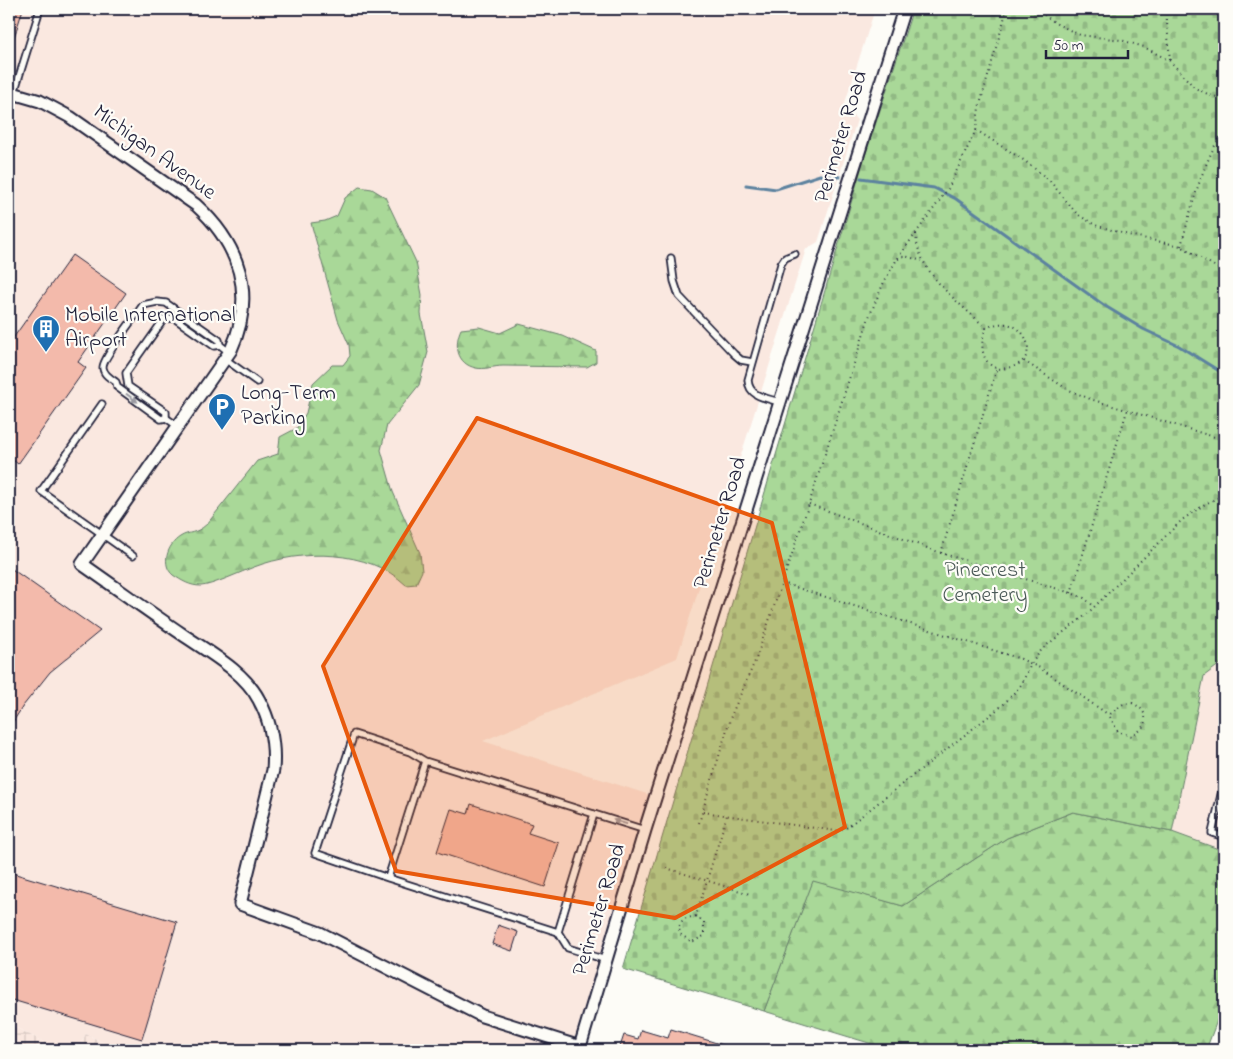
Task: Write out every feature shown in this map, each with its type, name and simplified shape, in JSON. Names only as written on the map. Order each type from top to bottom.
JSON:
[{"type":"street","name":"Perimeter Road","points":[[579,1049],[645,830],[904,9]]},
{"type":"street","name":"Michigan Avenue","points":[[11,92],[54,108],[196,205],[219,228],[234,255],[242,283],[241,320],[225,352],[179,427],[82,564],[214,656],[242,678],[259,699],[272,733],[273,770],[240,904],[327,936],[482,1016],[579,1049]]},
{"type":"lane","points":[[11,92],[40,9]]},
{"type":"lane","points":[[780,402],[752,393],[748,387],[748,380],[781,264],[785,258],[795,254]]},
{"type":"lane","points":[[671,258],[674,282],[685,304],[734,354],[741,360],[752,362]]},
{"type":"lane","points":[[179,427],[166,418],[162,419],[117,387],[116,382],[107,375],[103,368],[104,363],[143,305],[157,302],[166,304],[219,340],[225,352]]},
{"type":"lane","points":[[166,418],[166,412],[128,386],[126,379],[126,373],[164,319],[174,318],[225,352],[257,382]]},
{"type":"lane","points":[[102,404],[41,491],[133,556]]},
{"type":"lane","points":[[606,960],[568,948],[558,932],[314,853],[354,734],[410,752],[425,761],[645,830]]},
{"type":"lane","points":[[388,878],[425,761]]},
{"type":"lane","points":[[1224,782],[1212,833],[1224,837]]},
{"type":"lane","points":[[558,932],[594,814]]},
{"type":"path","points":[[699,822],[732,716],[756,659],[809,504],[869,317],[884,282],[897,259],[948,189],[976,130],[980,108],[1007,9]]},
{"type":"path","points":[[1036,9],[1057,24],[1080,35],[1121,40],[1144,47],[1170,61],[1195,88],[1212,96],[1224,98]]},
{"type":"path","points":[[1166,9],[1170,61]]},
{"type":"path","points":[[976,130],[1025,161],[1049,180],[1077,214],[1094,225],[1180,246],[1224,272]]},
{"type":"path","points":[[1180,246],[1199,182],[1212,149],[1224,130]]},
{"type":"path","points":[[916,232],[919,254],[924,262],[951,294],[986,328]]},
{"type":"path","points":[[897,259],[905,256],[924,262]]},
{"type":"path","points":[[1002,323],[1012,324],[1020,330],[1028,346],[1024,361],[1016,366],[996,368],[989,363],[982,353],[982,336],[986,328],[1002,323]]},
{"type":"path","points":[[1024,361],[1067,390],[1221,439],[1224,442]]},
{"type":"path","points":[[941,553],[996,368]]},
{"type":"path","points":[[1071,593],[1128,410]]},
{"type":"path","points":[[1221,439],[1224,434]]},
{"type":"path","points":[[702,812],[836,831],[846,828],[1003,705],[1021,684],[1031,664],[1043,648],[1095,607],[1182,520],[1205,504],[1224,495]]},
{"type":"path","points":[[809,504],[941,553],[1071,593],[1084,598],[1095,607]]},
{"type":"path","points":[[782,583],[1031,664],[1109,715],[1118,732],[1132,736],[1139,732],[1146,720],[1140,706],[1132,703],[1123,704],[1109,715]]},
{"type":"path","points":[[696,916],[727,816]]},
{"type":"path","points":[[666,868],[750,894]]},
{"type":"path","points":[[696,916],[704,922],[705,930],[704,936],[692,942],[680,934],[679,927],[683,919],[696,916]]},
{"type":"highlighted area","points":[[477,418],[772,523],[845,827],[675,918],[396,871],[323,666]]},
{"type":"shaded area","name":"Mobile International Airport","points":[[9,9],[875,9],[844,106],[857,120],[818,242],[806,249],[677,658],[483,741],[650,795],[571,1050],[118,1050],[86,1034],[77,1050],[59,1050],[9,1024]]},
{"type":"shaded area","points":[[1224,661],[1224,851],[1172,832],[1204,676]]},
{"type":"shaded area","points":[[9,1024],[59,1050],[9,1050]]},
{"type":"shaded area","points":[[86,1034],[118,1050],[77,1050]]},
{"type":"green space","name":"Pinecrest Cemetery","points":[[913,9],[1224,9],[1224,661],[1204,676],[1172,832],[1073,812],[1007,838],[903,906],[813,881],[764,1011],[623,969],[865,156]]},
{"type":"green space","points":[[359,187],[372,189],[385,197],[416,262],[422,295],[421,314],[428,352],[419,385],[387,425],[381,450],[393,492],[420,553],[422,571],[416,584],[406,585],[390,573],[373,564],[354,559],[313,555],[272,561],[206,585],[197,586],[186,583],[173,575],[167,566],[167,555],[172,545],[180,537],[199,530],[207,524],[257,461],[278,454],[280,437],[297,428],[306,413],[313,383],[332,365],[343,365],[350,356],[349,345],[338,320],[311,223],[325,221],[337,216],[345,198]]},
{"type":"green space","points":[[519,324],[563,336],[596,351],[596,362],[587,367],[503,366],[479,368],[469,366],[458,353],[457,347],[461,329],[479,327],[500,333]]},
{"type":"green space","points":[[1073,812],[1172,832],[1224,851],[1224,1002],[1206,1050],[892,1050],[764,1011],[813,880],[903,906],[1007,838]]},
{"type":"building","points":[[9,9],[23,9],[11,47],[9,47]]},
{"type":"building","name":"Mobile International Airport","points":[[72,255],[126,293],[78,362],[86,368],[18,464],[9,457],[9,344]]},
{"type":"building","points":[[9,567],[100,631],[50,672],[23,706],[9,728]]},
{"type":"building","points":[[471,804],[532,824],[528,833],[559,843],[545,887],[437,852],[451,809],[468,814]]},
{"type":"building","points":[[9,872],[177,922],[142,1039],[9,999],[9,953],[14,937],[9,935]]},
{"type":"building","points":[[498,925],[518,932],[512,951],[492,944]]},
{"type":"building","points":[[671,1029],[733,1048],[733,1050],[676,1050],[666,1047],[665,1050],[619,1050],[624,1035],[638,1039],[641,1030],[668,1038]]},
{"type":"waterway","points":[[746,185],[776,189],[820,175],[840,177]]},
{"type":"waterway","points":[[861,178],[934,188],[956,199],[1105,306],[1143,329],[1179,346],[1224,374]]},
{"type":"place","name":"Mobile International Airport","points":[[46,353]]},
{"type":"place","name":"Long-Term Parking","points":[[222,431]]}]
